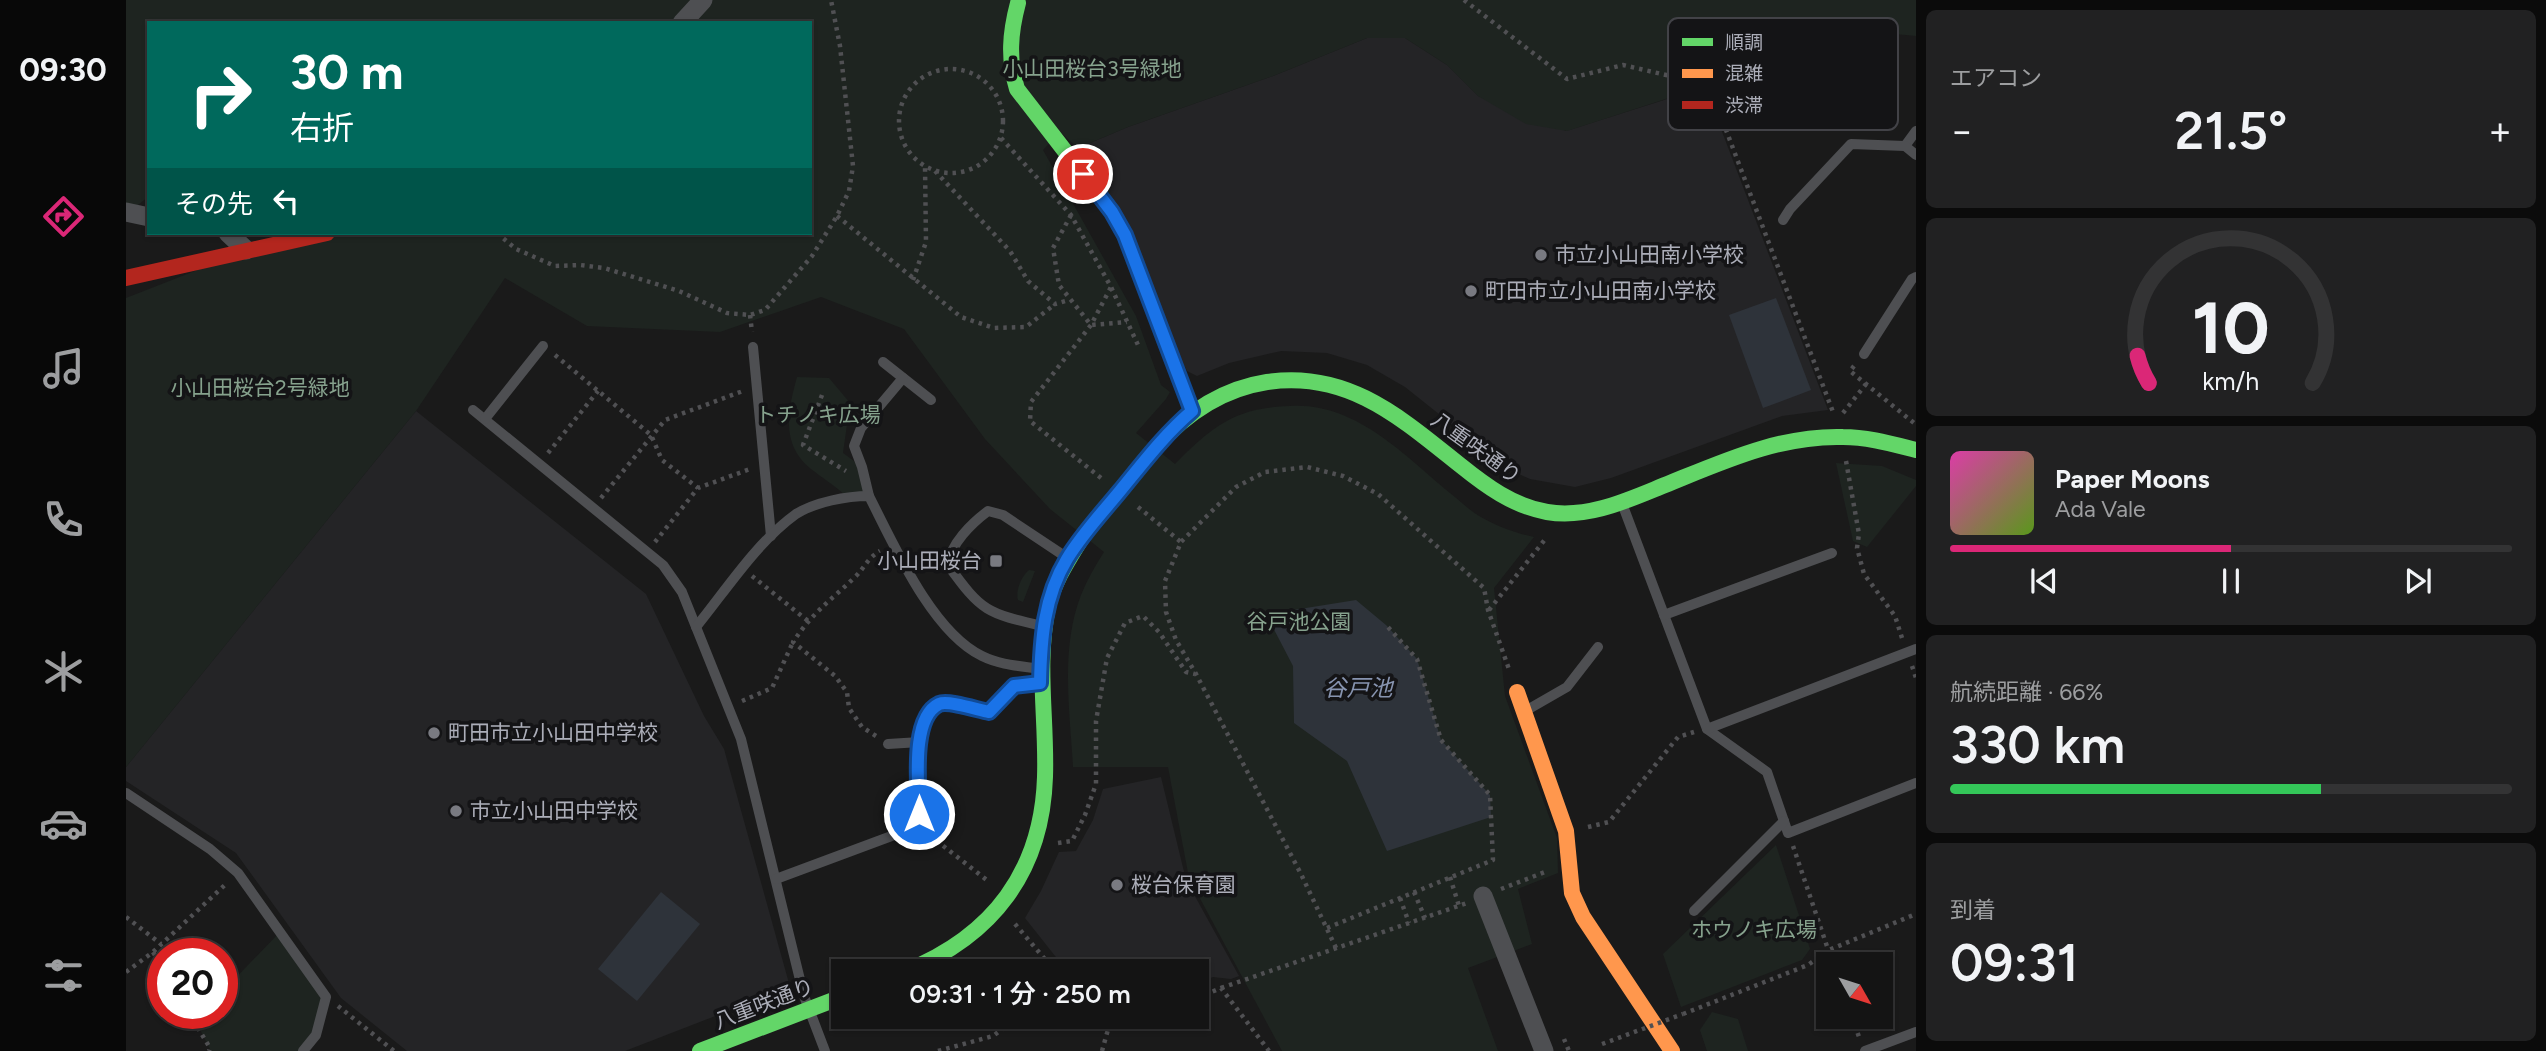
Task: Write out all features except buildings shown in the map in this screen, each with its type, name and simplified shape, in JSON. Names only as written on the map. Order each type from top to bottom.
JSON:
[{"type":"street","points":[[684,21],[703,0]]},
{"type":"street","points":[[1018,4],[1009,36],[1009,67],[1017,89],[1112,212],[1125,235],[1192,411]]},
{"type":"street","points":[[126,212],[147,217]]},
{"type":"street","points":[[230,235],[246,250]]},
{"type":"street","points":[[126,278],[317,235]]},
{"type":"street","name":"八重咲通り","points":[[1068,558],[1171,429],[1192,411],[1217,397],[1271,380],[1302,380],[1363,394],[1388,408],[1488,488],[1528,508],[1566,513],[1594,511],[1732,458],[1796,439],[1839,435],[1886,441],[1916,450]]},
{"type":"street","points":[[936,959],[959,946],[980,928],[1007,897],[1031,855],[1042,815],[1044,773],[1040,676],[1043,626],[1054,587],[1068,558]]},
{"type":"street","points":[[1517,692],[1566,831],[1572,893],[1583,917],[1672,1051]]},
{"type":"street","points":[[1483,896],[1544,1050]]},
{"type":"street","name":"八重咲通り","points":[[700,1051],[831,1001]]},
{"type":"lane","points":[[1905,146],[1916,131]]},
{"type":"lane","points":[[1783,220],[1790,209],[1851,144],[1905,146],[1916,155]]},
{"type":"lane","points":[[1864,354],[1912,279],[1916,277]]},
{"type":"lane","points":[[485,419],[543,346]]},
{"type":"lane","points":[[753,347],[771,536]]},
{"type":"lane","points":[[883,362],[931,400]]},
{"type":"lane","points":[[903,378],[861,428],[854,446],[869,496],[908,572],[951,634],[983,656],[1040,676]]},
{"type":"lane","points":[[473,410],[663,565],[682,592],[741,739],[808,1009],[825,1051]]},
{"type":"lane","points":[[696,627],[771,536],[799,513],[846,496],[869,496]]},
{"type":"lane","points":[[1621,502],[1707,729],[1767,772],[1788,833],[1916,783]]},
{"type":"lane","points":[[1043,626],[999,616],[976,602],[948,565],[949,555],[976,520],[988,511],[995,511],[1068,558]]},
{"type":"lane","points":[[1664,615],[1832,553]]},
{"type":"lane","points":[[1524,712],[1567,687],[1598,647]]},
{"type":"lane","points":[[1707,729],[1911,651]]},
{"type":"lane","points":[[776,879],[905,831],[919,814],[920,729],[928,715],[939,704],[947,703],[989,712],[1014,686],[1040,676]]},
{"type":"lane","points":[[888,744],[920,742]]},
{"type":"lane","points":[[126,793],[210,849],[238,873],[326,997],[316,1035],[303,1051]]},
{"type":"lane","points":[[1694,911],[1784,821]]},
{"type":"lane","points":[[1865,1051],[1916,1032]]},
{"type":"path","points":[[499,235],[516,249],[555,266],[604,268],[679,292],[727,313],[750,315],[765,310],[812,256],[849,191],[853,166],[840,46],[831,0]]},
{"type":"path","points":[[1464,0],[1567,79],[1623,65],[1668,75]]},
{"type":"path","points":[[945,69],[962,69],[979,76],[992,88],[1000,103],[1003,121],[1000,138],[993,152],[967,171],[951,173],[925,166],[907,149],[900,133],[899,116],[904,99],[914,84],[928,74],[945,69]]},
{"type":"path","points":[[1726,130],[1834,413]]},
{"type":"path","points":[[1000,138],[1070,215],[1111,287],[1142,356]]},
{"type":"path","points":[[913,280],[926,242],[925,166]]},
{"type":"path","points":[[935,170],[1010,251],[1028,281],[1055,304]]},
{"type":"path","points":[[1070,215],[1053,248],[1059,285],[1091,325]]},
{"type":"path","points":[[836,216],[961,317],[994,328],[1026,327],[1055,304],[1069,300]]},
{"type":"path","points":[[1768,242],[1774,233]]},
{"type":"path","points":[[1106,481],[1030,421],[1031,402],[1091,325],[1111,287]]},
{"type":"path","points":[[1091,325],[1127,322]]},
{"type":"path","points":[[543,346],[651,435],[662,460],[698,488]]},
{"type":"path","points":[[1864,354],[1850,371],[1916,424]]},
{"type":"path","points":[[1843,414],[1866,384]]},
{"type":"path","points":[[593,508],[665,420],[757,386]]},
{"type":"path","points":[[540,464],[598,391]]},
{"type":"path","points":[[822,395],[803,446],[849,472]]},
{"type":"path","points":[[1845,456],[1859,534],[1857,548],[1864,574],[1895,616],[1911,651]]},
{"type":"path","points":[[647,552],[698,488],[764,464]]},
{"type":"path","points":[[1336,948],[1196,674],[1175,640],[1166,612],[1165,581],[1181,542],[1236,487],[1265,472],[1307,467],[1343,476],[1378,494],[1484,589],[1488,610],[1517,692]]},
{"type":"path","points":[[1127,499],[1181,542]]},
{"type":"path","points":[[1488,610],[1549,535]]},
{"type":"path","points":[[729,708],[772,688],[793,642],[819,607],[857,576],[869,557],[893,544]]},
{"type":"path","points":[[743,568],[808,621]]},
{"type":"path","points":[[1057,842],[1072,841],[1096,784],[1096,722],[1107,658],[1125,623],[1143,617],[1159,632],[1186,672],[1196,674]]},
{"type":"path","points":[[1327,928],[1493,860],[1490,795],[1441,740],[1418,659],[1385,625]]},
{"type":"path","points":[[793,642],[835,676],[847,692],[849,708],[862,726],[888,744]]},
{"type":"path","points":[[1566,831],[1609,822],[1678,737],[1707,729]]},
{"type":"path","points":[[914,822],[991,884]]},
{"type":"path","points":[[1788,833],[1829,950]]},
{"type":"path","points":[[1209,993],[1459,906],[1569,862]]},
{"type":"path","points":[[168,938],[238,873]]},
{"type":"path","points":[[1450,877],[1459,906]]},
{"type":"path","points":[[1415,892],[1425,918]]},
{"type":"path","points":[[1400,898],[1409,923]]},
{"type":"path","points":[[1602,1044],[1808,965],[1829,950],[1916,914]]},
{"type":"path","points":[[126,917],[153,938]]},
{"type":"path","points":[[1013,922],[1045,959]]},
{"type":"path","points":[[126,972],[147,956]]},
{"type":"path","points":[[1221,988],[1269,1051]]},
{"type":"path","points":[[326,997],[394,1051]]},
{"type":"path","points":[[199,1029],[210,1048],[209,1051]]},
{"type":"path","points":[[938,1051],[993,1036],[1002,1029]]},
{"type":"path","points":[[1102,1051],[1108,1029]]},
{"type":"path","points":[[1856,1029],[1860,1040]]},
{"type":"shaded area","name":"町田市立小山田南小学校","points":[[1367,38],[1405,38],[1447,65],[1478,96],[1566,131],[1668,99],[1668,130],[1721,130],[1828,410],[1782,416],[1611,478],[1575,487],[1530,479],[1508,469],[1405,387],[1367,365],[1327,353],[1281,351],[1229,363],[1197,376],[1187,371],[1078,148],[1128,127],[1273,76]]},
{"type":"shaded area","name":"町田市立小山田中学校","points":[[416,411],[646,594],[704,716],[724,749],[790,987],[625,1051],[407,1051],[341,998],[236,853],[126,781],[126,767]]},
{"type":"shaded area","name":"桜台保育園","points":[[1161,777],[1186,880],[1239,976],[1231,979],[1209,978],[1209,959],[1057,959],[1025,918],[1059,852],[1076,851],[1093,820],[1103,789]]},
{"type":"green space","points":[[126,0],[1916,0],[1916,36],[1898,34],[1898,18],[1668,18],[1668,98],[1567,131],[1526,124],[1478,96],[1447,65],[1405,38],[1367,38],[1078,148],[1060,132],[1043,150],[1136,316],[1161,385],[1170,392],[1136,433],[1175,464],[1213,430],[1239,415],[1270,408],[1314,407],[1336,412],[1377,433],[1479,516],[1506,529],[1534,537],[1494,588],[1505,696],[1557,838],[1558,873],[1518,889],[1532,944],[1468,968],[1498,1051],[1282,1051],[1189,878],[1168,767],[1073,767],[1068,681],[1070,637],[1081,595],[1104,552],[1050,509],[985,439],[904,329],[821,297],[720,332],[587,326],[505,278],[416,411],[126,767],[126,298],[287,235],[812,235],[812,21],[147,21],[147,198],[126,215]]},
{"type":"green space","name":"トチノキ広場","points":[[797,377],[829,378],[850,403],[843,453],[862,467],[869,496],[846,496],[811,469],[794,449],[789,414]]},
{"type":"green space","points":[[1836,463],[1882,466],[1916,480],[1916,486],[1867,547],[1853,541]]},
{"type":"green space","points":[[1029,570],[1035,571],[1023,602],[1018,600],[1017,592]]},
{"type":"green space","name":"ホウノキ広場","points":[[1776,845],[1810,949],[1802,960],[1681,1007],[1663,954]]},
{"type":"green space","points":[[280,932],[326,997],[316,1035],[303,1051],[211,1051],[200,1029],[238,1029],[238,975]]},
{"type":"green space","points":[[1712,1012],[1738,1019],[1748,1051],[1707,1051],[1700,1030]]},
{"type":"water","points":[[1776,298],[1811,390],[1763,408],[1729,315]]},
{"type":"water","name":"谷戸池","points":[[1356,600],[1386,625],[1417,659],[1441,740],[1490,795],[1491,817],[1387,851],[1347,761],[1294,723],[1293,666],[1268,618],[1281,612]]},
{"type":"water","points":[[661,892],[700,924],[637,1001],[598,969]]},
{"type":"traffic: fast","points":[[1018,3],[1011,46],[1017,89],[1112,212],[1125,235],[1192,411]]},
{"type":"traffic: fast","points":[[1155,448],[1191,414],[1219,397],[1250,385],[1296,380],[1323,383],[1372,401],[1490,488],[1511,500],[1547,512],[1578,513],[1608,507],[1730,459],[1797,440],[1852,437],[1916,450]]},
{"type":"traffic: fast","points":[[931,959],[964,939],[987,919],[1007,896],[1023,870],[1034,842],[1042,811],[1045,777],[1042,671],[1048,607],[1054,588],[1083,536]]},
{"type":"traffic: fast","points":[[700,1051],[831,1001]]},
{"type":"traffic: slow","points":[[1517,692],[1566,831],[1572,893],[1583,917],[1672,1051]]},
{"type":"traffic: jam","points":[[126,278],[318,235]]},
{"type":"traffic: jam","points":[[1083,536],[1155,448]]},
{"type":"place","name":"市立小山田南小学校","points":[[1541,255]]},
{"type":"place","name":"町田市立小山田南小学校","points":[[1471,291]]},
{"type":"place","name":"小山田桜台","points":[[996,561]]},
{"type":"place","name":"町田市立小山田中学校","points":[[434,733]]},
{"type":"place","name":"市立小山田中学校","points":[[456,811]]},
{"type":"place","name":"桜台保育園","points":[[1117,885]]},
{"type":"route","points":[[919,814],[920,729],[928,715],[939,704],[947,703],[989,712],[1014,686],[1040,683],[1043,626],[1054,587],[1068,558],[1171,429],[1192,411],[1125,235],[1112,212],[1083,174]]},
{"type":"park label","name":"小山田桜台3号緑地","points":[[1092,69]]},
{"type":"park label","name":"小山田桜台2号緑地","points":[[260,388]]},
{"type":"park label","name":"谷戸池公園","points":[[1299,622]]}]
